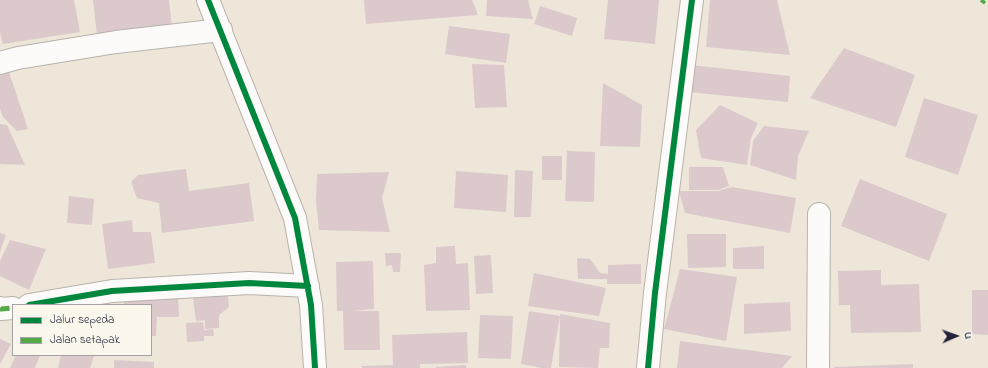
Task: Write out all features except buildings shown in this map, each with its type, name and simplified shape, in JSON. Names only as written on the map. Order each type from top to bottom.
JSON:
[{"type":"street","points":[[208,0],[295,218],[311,305],[315,368]]},
{"type":"street","points":[[648,368],[655,293],[692,0]]},
{"type":"street","points":[[0,63],[18,58],[116,42],[221,30]]},
{"type":"street","points":[[818,368],[819,214]]},
{"type":"street","points":[[34,304],[112,291],[249,283],[308,286]]},
{"type":"street","points":[[0,308],[12,308]]},
{"type":"marked path","points":[[0,308],[12,308]]},
{"type":"cycle path","points":[[208,0],[295,218],[311,305],[315,368]]},
{"type":"cycle path","points":[[648,368],[655,293],[692,0]]},
{"type":"cycle path","points":[[35,304],[112,291],[249,283],[308,286]]}]
